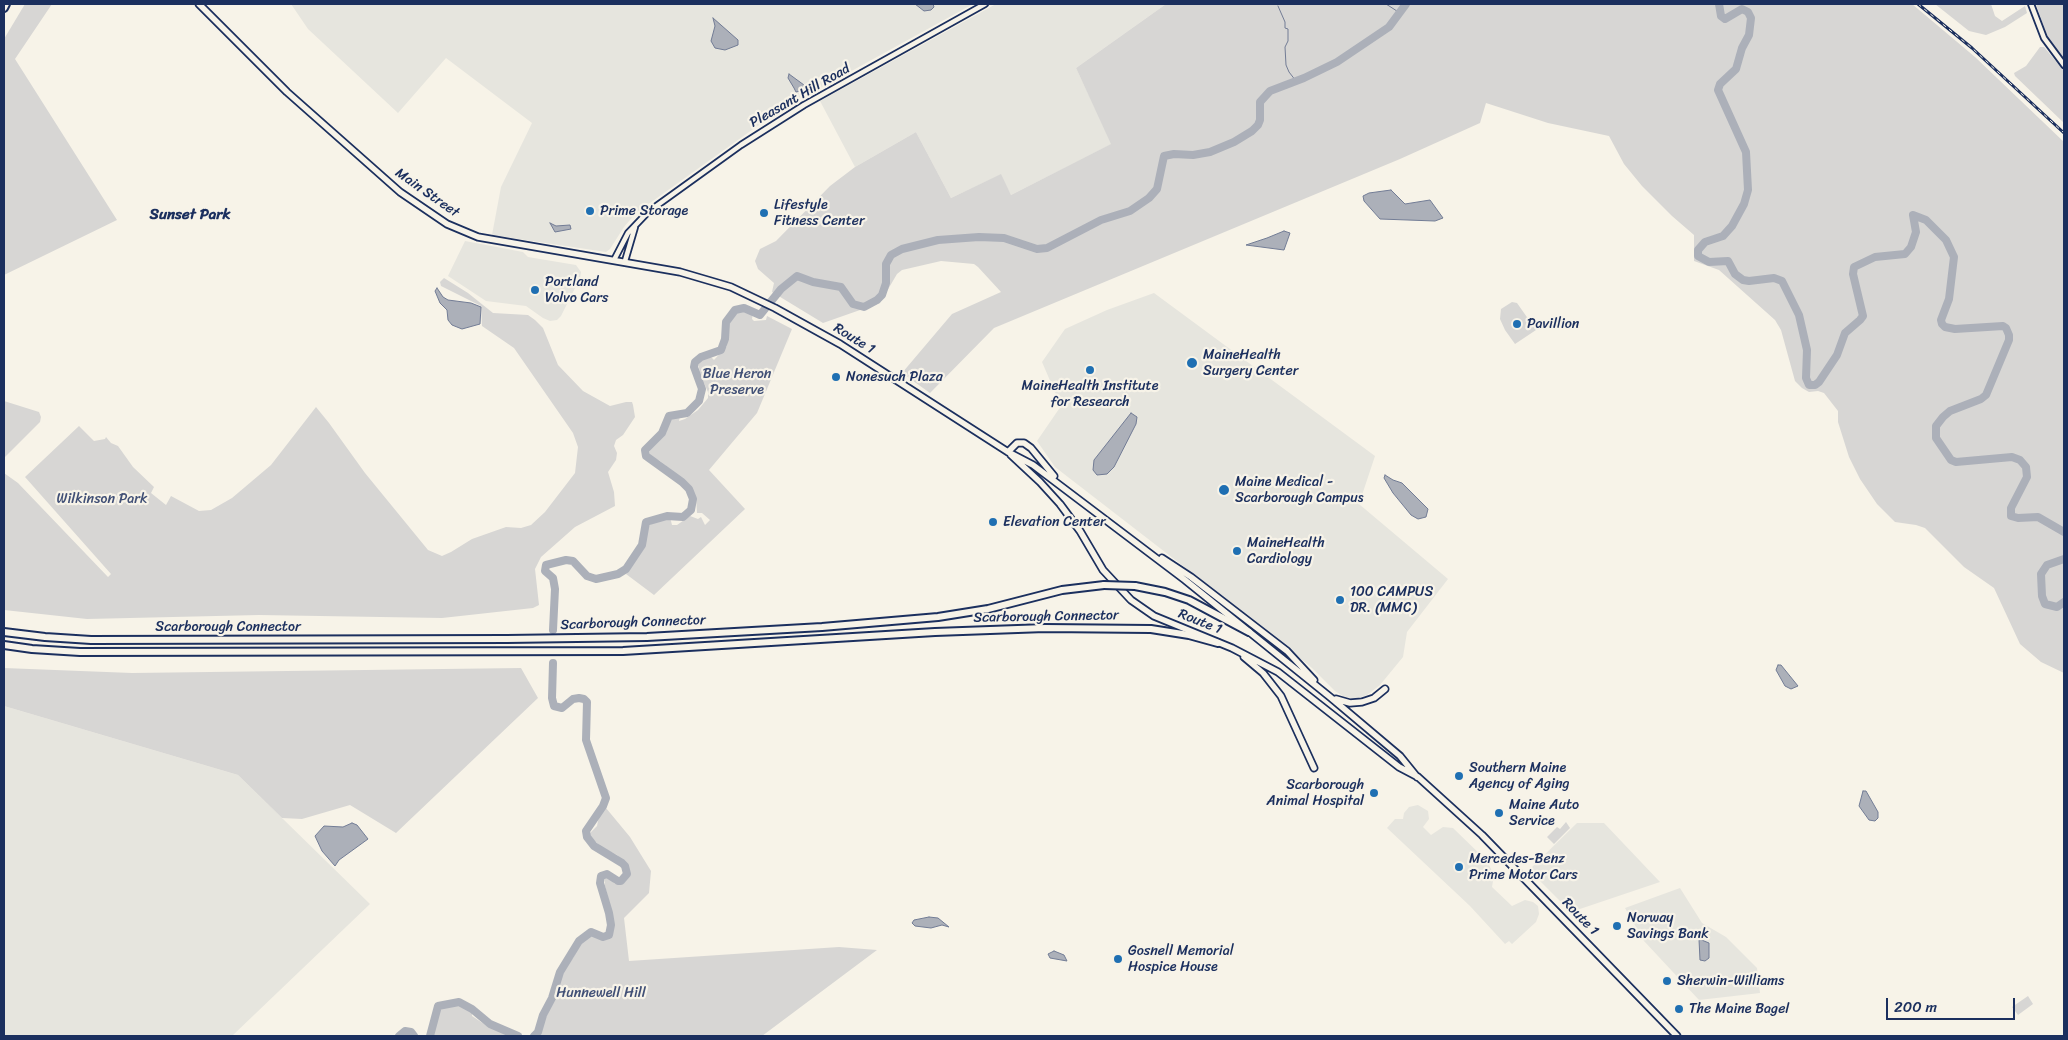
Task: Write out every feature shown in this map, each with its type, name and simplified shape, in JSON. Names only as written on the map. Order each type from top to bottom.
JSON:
[{"type":"highway","points":[[4,8],[6,4]]},
{"type":"highway","name":"Scarborough Connector","points":[[4,632],[91,640],[491,640],[646,637],[808,628],[938,617],[988,609],[1062,590],[1104,585],[1135,586],[1173,594],[1189,600],[1249,632]]},
{"type":"highway","name":"Scarborough Connector","points":[[4,645],[80,652],[623,651],[935,632],[1054,628],[1151,629],[1189,635],[1218,643]]},
{"type":"main road","name":"Main Street","points":[[199,4],[287,92],[385,179],[440,220],[478,237],[625,261],[701,277],[731,287],[761,301]]},
{"type":"main road","name":"Route 1","points":[[761,301],[840,344],[1008,452],[1033,465],[1198,590],[1330,696],[1400,756],[1418,777],[1482,835],[1678,1036]]},
{"type":"main road","points":[[1008,452],[1017,443],[1028,445],[1043,465],[1067,489]]},
{"type":"main road","name":"Route 1","points":[[1008,452],[1060,504],[1080,531],[1104,570],[1127,596],[1154,616],[1261,662],[1285,677],[1399,766],[1418,777]]},
{"type":"main road","points":[[1136,542],[1191,577],[1280,646],[1302,666],[1320,688]]},
{"type":"main road","points":[[1232,648],[1256,666],[1275,687],[1288,709],[1314,768]]},
{"type":"main road","points":[[1330,696],[1344,702],[1358,703],[1371,699],[1385,689]]},
{"type":"street","name":"Pleasant Hill Road","points":[[614,260],[623,240],[655,206],[768,127],[985,4]]},
{"type":"street","points":[[2031,4],[2044,38],[2064,65]]},
{"type":"street","name":"Pleasant Hill Road","points":[[625,261],[632,234],[638,223]]},
{"type":"shaded area","points":[[291,4],[973,4],[797,101],[756,127],[636,213],[606,252],[492,235],[501,187],[532,123],[446,58],[398,113],[308,29]]},
{"type":"shaded area","points":[[915,4],[933,4],[934,7],[931,10],[924,11]]},
{"type":"shaded area","points":[[996,4],[1166,4],[1076,68],[1112,144],[1011,195],[1000,175],[951,198],[916,132],[855,167],[820,101]]},
{"type":"shaded area","points":[[713,18],[738,40],[738,45],[725,50],[715,48],[711,41],[715,26]]},
{"type":"shaded area","points":[[789,74],[804,85],[800,91],[796,92],[788,78]]},
{"type":"shaded area","points":[[1391,190],[1405,204],[1430,200],[1443,218],[1435,221],[1380,219],[1364,201],[1363,196],[1369,193]]},
{"type":"shaded area","points":[[550,223],[556,226],[570,225],[571,229],[555,232]]},
{"type":"shaded area","points":[[1284,231],[1290,233],[1284,250],[1246,245],[1267,238]]},
{"type":"shaded area","points":[[465,241],[523,252],[528,257],[576,265],[581,272],[580,278],[561,316],[557,320],[550,321],[526,306],[486,301],[448,276]]},
{"type":"shaded area","points":[[437,288],[443,297],[448,300],[471,303],[481,307],[480,324],[462,329],[452,325],[448,320],[447,310],[440,303],[435,291]]},
{"type":"shaded area","name":"Maine Medical - Scarborough Campus","points":[[1154,293],[1375,456],[1359,504],[1448,579],[1407,632],[1403,657],[1380,685],[1367,695],[1354,699],[1343,696],[1335,691],[1312,668],[1253,620],[1055,467],[1037,441],[1061,406],[1042,362],[1065,329],[1107,310]]},
{"type":"shaded area","points":[[1131,413],[1137,417],[1136,424],[1114,467],[1107,474],[1097,475],[1093,470],[1094,460]]},
{"type":"shaded area","points":[[1385,475],[1402,483],[1428,509],[1426,517],[1418,519],[1411,515],[1393,493],[1384,478]]},
{"type":"shaded area","points":[[1778,665],[1781,665],[1798,686],[1791,689],[1785,686],[1776,670]]},
{"type":"shaded area","points":[[4,706],[238,775],[370,904],[232,1036],[4,1036]]},
{"type":"shaded area","points":[[1863,791],[1866,791],[1878,812],[1878,818],[1875,821],[1869,820],[1859,806]]},
{"type":"shaded area","points":[[1418,805],[1428,811],[1429,819],[1423,827],[1431,835],[1443,827],[1453,828],[1487,861],[1494,875],[1492,887],[1512,906],[1525,900],[1533,902],[1538,906],[1539,914],[1536,922],[1512,944],[1509,941],[1505,944],[1470,906],[1387,828],[1395,819],[1403,819],[1404,813],[1409,807]]},
{"type":"shaded area","points":[[352,823],[357,825],[368,839],[339,860],[335,866],[322,851],[315,836],[324,826],[343,827]]},
{"type":"shaded area","points":[[1577,823],[1604,823],[1660,882],[1571,912],[1529,870]]},
{"type":"shaded area","points":[[1680,888],[1702,923],[1726,937],[1757,968],[1760,993],[1699,1000],[1644,941],[1625,908]]},
{"type":"shaded area","points":[[929,917],[938,918],[949,927],[942,925],[931,928],[915,926],[912,923],[914,920]]},
{"type":"shaded area","points":[[1699,939],[1709,943],[1709,958],[1705,961],[1700,960]]},
{"type":"shaded area","points":[[1054,951],[1064,955],[1067,961],[1050,958],[1048,954]]},
{"type":"green space","points":[[25,4],[52,4],[15,59],[117,220],[4,275],[4,39]]},
{"type":"green space","points":[[1166,4],[1912,4],[1975,57],[2064,142],[2064,673],[2041,662],[2020,644],[1994,588],[1964,567],[1925,528],[1895,522],[1877,504],[1860,479],[1849,457],[1838,422],[1838,411],[1824,393],[1818,391],[1809,392],[1795,381],[1781,330],[1775,320],[1719,270],[1694,261],[1694,235],[1642,186],[1624,164],[1609,136],[1548,123],[1486,103],[1480,123],[1400,159],[994,328],[930,393],[902,373],[952,314],[1001,292],[974,264],[941,261],[902,270],[897,274],[880,303],[823,323],[772,292],[774,283],[758,269],[755,261],[760,249],[776,241],[830,186],[855,167],[916,132],[951,198],[1001,174],[1011,195],[1111,144],[1076,68]]},
{"type":"green space","points":[[1935,4],[1991,4],[1995,16],[2002,21],[2025,6],[2027,13],[2005,27],[1986,35],[1969,31]]},
{"type":"green space","points":[[2036,4],[2064,4],[2064,61],[2048,39]]},
{"type":"green space","points":[[2040,47],[2044,47],[2064,71],[2064,123],[2014,73],[2026,66]]},
{"type":"green space","name":"Wilkinson Park","points":[[444,278],[468,293],[493,313],[528,315],[535,320],[543,328],[558,365],[583,391],[610,406],[626,402],[632,402],[633,405],[635,417],[623,435],[616,440],[614,446],[617,453],[616,460],[608,472],[614,492],[615,506],[575,527],[541,557],[535,569],[539,605],[533,608],[442,618],[259,615],[87,619],[4,610],[4,473],[18,483],[108,577],[111,574],[25,477],[79,426],[94,441],[105,439],[106,437],[111,443],[118,446],[133,467],[154,487],[151,493],[166,505],[171,496],[199,511],[211,510],[232,498],[271,465],[316,407],[365,473],[428,550],[442,556],[472,539],[506,527],[521,528],[531,525],[545,512],[575,473],[578,447],[573,433],[514,348],[482,326],[481,306],[441,286],[440,282]]},
{"type":"green space","points":[[1512,302],[1517,303],[1536,330],[1515,344],[1500,319],[1501,309]]},
{"type":"green space","name":"Blue Heron Preserve","points":[[739,310],[753,313],[752,319],[754,321],[766,320],[767,316],[792,329],[757,413],[709,470],[745,509],[654,595],[626,574],[646,542],[646,526],[670,517],[672,525],[677,525],[690,516],[698,519],[701,517],[705,525],[710,520],[702,513],[697,513],[696,497],[689,484],[660,461],[651,457],[649,450],[666,433],[668,424],[674,416],[680,416],[679,421],[685,419],[698,410],[708,398],[708,392],[700,374],[698,362],[710,356],[714,360],[727,346],[728,323]]},
{"type":"green space","points":[[4,401],[39,412],[41,417],[40,422],[4,458]]},
{"type":"green space","points":[[4,668],[132,673],[521,668],[538,698],[396,833],[350,805],[302,819],[282,818],[238,775],[4,706]]},
{"type":"green space","name":"Hunnewell Hill","points":[[606,808],[630,837],[651,871],[649,893],[624,918],[629,961],[839,947],[877,950],[762,1036],[538,1036],[566,965],[573,958],[582,941],[589,934],[599,938],[605,937],[612,929],[613,916],[605,886],[605,878],[607,876],[615,884],[623,884],[630,876],[626,864],[617,855],[603,848],[590,837],[590,833],[597,826],[599,816]]},
{"type":"green space","points":[[1566,822],[1570,828],[1554,844],[1547,837],[1557,827],[1560,829]]},
{"type":"green space","points":[[2028,996],[2033,1004],[2018,1015],[2012,1007]]},
{"type":"green space","points":[[453,1005],[466,1006],[472,1012],[472,1016],[487,1026],[512,1036],[430,1036],[439,1008]]},
{"type":"waterway","points":[[1386,4],[1400,13]]},
{"type":"waterway","points":[[553,630],[555,589],[553,578],[545,571],[546,565],[566,560],[573,561],[587,576],[596,579],[618,574],[626,569],[642,545],[646,522],[667,516],[683,517],[691,510],[693,499],[689,489],[646,456],[645,450],[662,433],[669,416],[687,413],[699,401],[702,389],[694,367],[695,362],[701,357],[721,350],[725,339],[726,322],[735,310],[744,308],[760,315],[781,289],[797,276],[813,282],[841,287],[853,304],[864,307],[882,295],[886,283],[886,264],[891,255],[902,249],[938,240],[979,237],[1004,238],[1037,249],[1047,248],[1101,220],[1130,211],[1149,198],[1157,189],[1164,156],[1174,154],[1193,155],[1210,152],[1234,142],[1252,131],[1260,120],[1260,102],[1270,91],[1304,78],[1337,62],[1389,27],[1406,4]]},
{"type":"waterway","points":[[1719,4],[1721,16],[1725,19],[1742,9],[1748,12],[1751,18],[1749,35],[1742,48],[1736,69],[1720,84],[1718,90],[1746,152],[1748,190],[1744,204],[1732,226],[1723,236],[1705,242],[1698,250],[1698,256],[1709,262],[1728,261],[1735,274],[1743,280],[1774,278],[1782,281],[1799,315],[1807,350],[1806,378],[1809,385],[1815,385],[1837,355],[1845,333],[1863,316],[1853,274],[1854,267],[1875,257],[1905,254],[1911,247],[1916,232],[1913,215],[1926,220],[1946,240],[1954,257],[1949,299],[1941,320],[1942,324],[1945,327],[1955,329],[2003,326],[2009,335],[2009,340],[1986,395],[1981,399],[1950,411],[1943,417],[1936,426],[1936,438],[1951,460],[1956,462],[2012,457],[2020,460],[2026,467],[2027,477],[2011,508],[2011,516],[2018,518],[2038,517],[2064,532]]},
{"type":"waterway","points":[[1278,6],[1285,22],[1285,28],[1288,29],[1288,41],[1285,47],[1286,65],[1296,81]]},
{"type":"waterway","points":[[2064,559],[2047,565],[2041,574],[2042,596],[2045,604],[2057,607],[2064,602]]},
{"type":"waterway","points":[[534,1036],[538,1032],[543,1015],[552,998],[560,972],[579,941],[591,932],[603,937],[609,935],[611,925],[600,883],[601,876],[607,874],[621,881],[627,874],[622,863],[594,846],[587,837],[586,831],[603,806],[606,798],[586,740],[587,702],[579,698],[573,699],[562,708],[554,706],[552,698],[553,663]]},
{"type":"waterway","points":[[430,1036],[438,1006],[459,1002],[472,1009],[490,1024],[518,1036]]},
{"type":"waterway","points":[[399,1036],[405,1031],[411,1032],[414,1036]]},
{"type":"railway","points":[[1918,4],[1972,48],[2064,133]]},
{"type":"place","name":"Prime Storage","points":[[590,211]]},
{"type":"place","name":"Lifestyle Fitness Center","points":[[764,213]]},
{"type":"place","name":"Portland Volvo Cars","points":[[535,290]]},
{"type":"place","name":"Pavillion","points":[[1517,324]]},
{"type":"place","name":"MaineHealth Surgery Center","points":[[1192,363]]},
{"type":"place","name":"MaineHealth Institute for Research","points":[[1090,370]]},
{"type":"place","name":"Nonesuch Plaza","points":[[836,377]]},
{"type":"place","name":"Maine Medical - Scarborough Campus","points":[[1224,490]]},
{"type":"place","name":"Elevation Center","points":[[993,522]]},
{"type":"place","name":"MaineHealth Cardiology","points":[[1237,551]]},
{"type":"place","name":"100 CAMPUS DR. (MMC)","points":[[1340,600]]},
{"type":"place","name":"Southern Maine Agency of Aging","points":[[1459,776]]},
{"type":"place","name":"Scarborough Animal Hospital","points":[[1374,793]]},
{"type":"place","name":"Maine Auto Service","points":[[1499,813]]},
{"type":"place","name":"Mercedes-Benz Prime Motor Cars","points":[[1459,867]]},
{"type":"place","name":"Norway Savings Bank","points":[[1617,926]]},
{"type":"place","name":"Gosnell Memorial Hospice House","points":[[1118,959]]},
{"type":"place","name":"Sherwin-Williams","points":[[1667,981]]},
{"type":"place","name":"The Maine Bagel","points":[[1679,1009]]},
{"type":"district","name":"Sunset Park","points":[[190,215]]}]
